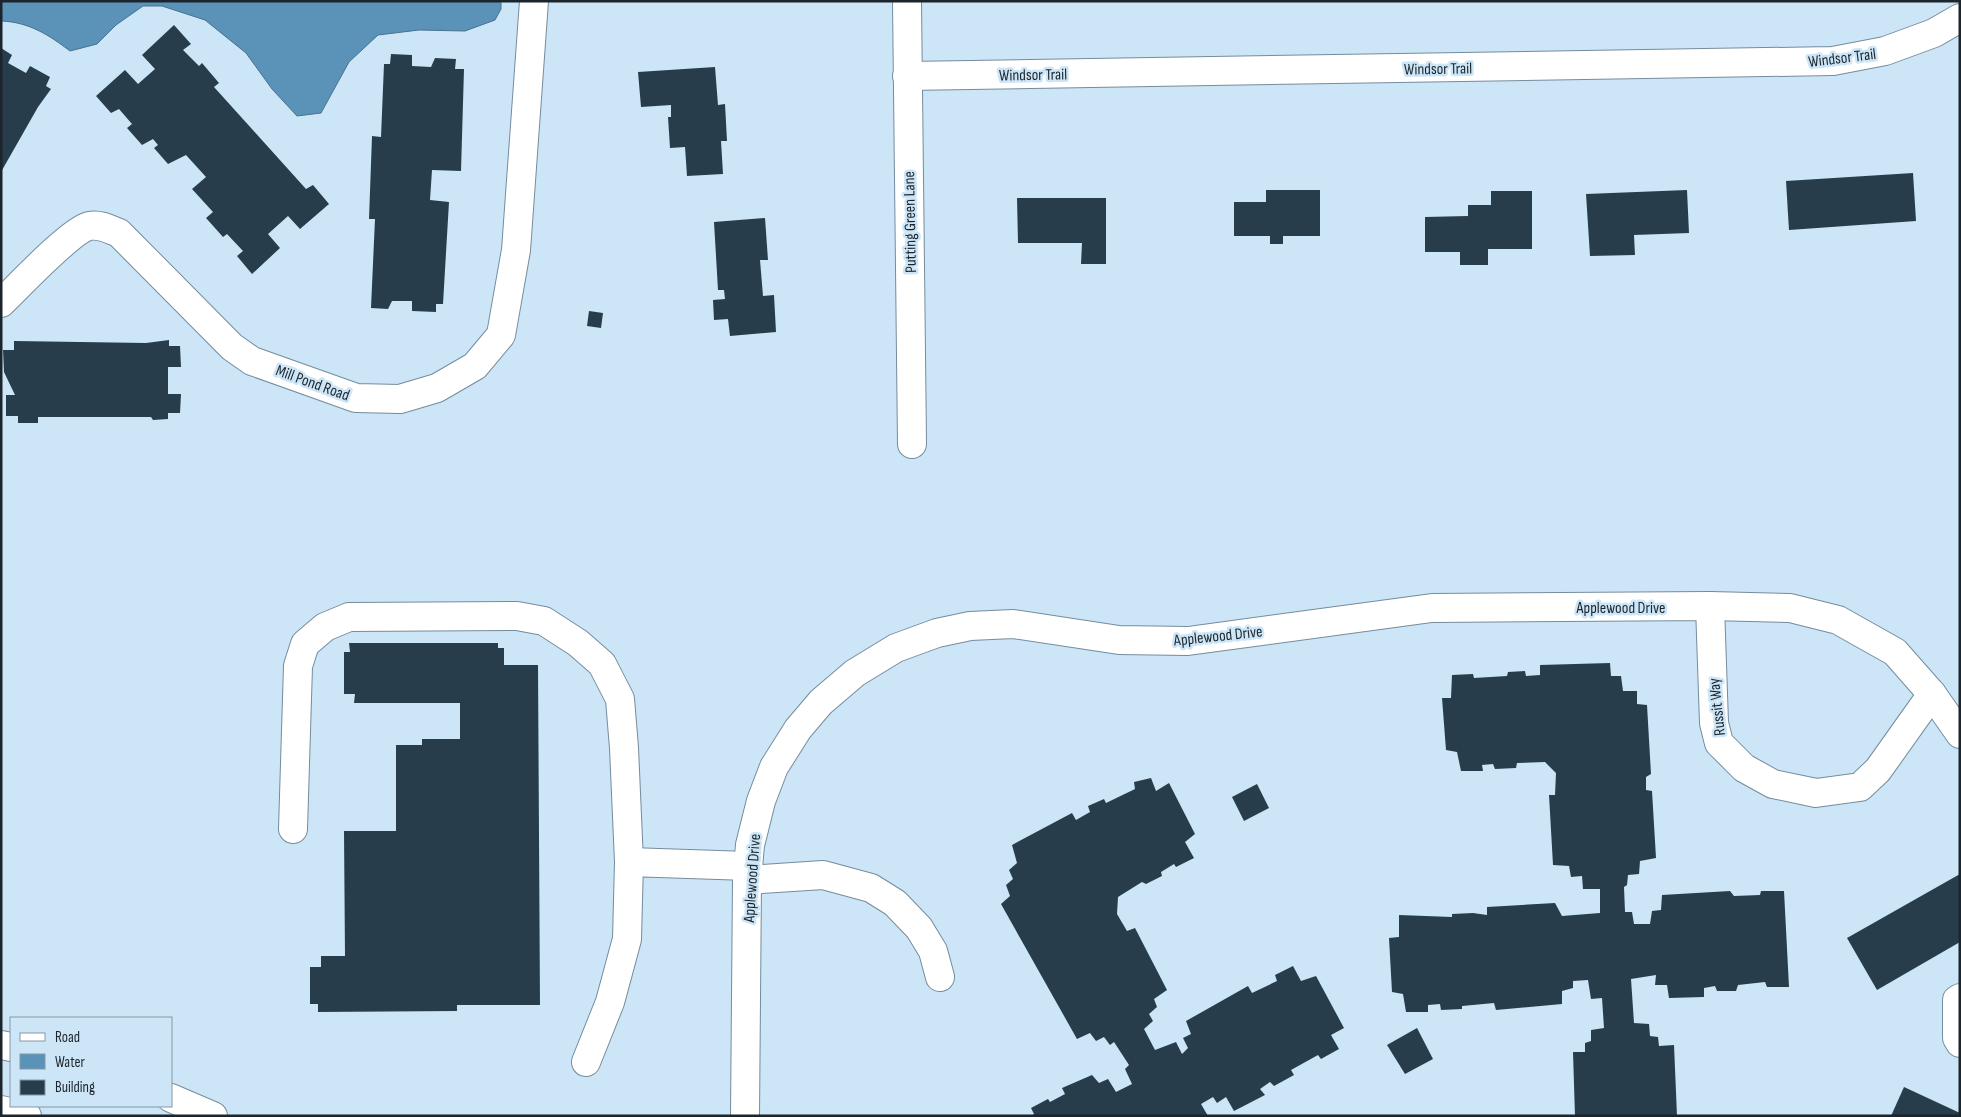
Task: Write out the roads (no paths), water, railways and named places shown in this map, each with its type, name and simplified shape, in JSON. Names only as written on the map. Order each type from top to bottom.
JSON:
[{"type":"street","name":"Mill Pond Road","points":[[1,303],[72,235],[88,226],[99,225],[119,233],[232,347],[252,360],[356,398],[400,399],[437,388],[475,366],[501,335],[516,250],[534,1]]},
{"type":"street","name":"Putting Green Lane","points":[[906,1],[912,444]]},
{"type":"street","name":"Windsor Trail","points":[[907,76],[1833,61],[1885,51],[1934,33],[1960,18]]},
{"type":"street","name":"Russit Way","points":[[1710,606],[1714,723],[1719,743],[1744,768],[1773,784],[1816,793],[1860,787],[1878,770],[1932,694]]},
{"type":"street","name":"Applewood Drive","points":[[745,1116],[750,845],[761,801],[774,767],[798,729],[821,702],[855,673],[896,648],[937,633],[970,626],[1013,624],[1119,640],[1188,641],[1432,608],[1710,606],[1790,608],[1838,620],[1895,652],[1932,694],[1960,734]]},
{"type":"street","points":[[293,829],[298,666],[305,644],[325,627],[349,617],[517,616],[544,621],[578,643],[602,664],[620,699],[629,862],[626,939],[610,1002],[586,1062]]},
{"type":"street","points":[[629,862],[748,873],[823,875],[870,888],[895,904],[919,928],[933,951],[940,977]]},
{"type":"street","points":[[1960,998],[1957,1000],[1956,1038],[1960,1042]]},
{"type":"street","points":[[172,1098],[213,1116]]},
{"type":"street","points":[[1,1110],[27,1116]]},
{"type":"water","points":[[1,1],[501,1],[501,9],[495,20],[465,31],[419,30],[378,35],[349,62],[321,113],[297,116],[272,89],[246,53],[205,20],[162,6],[143,6],[116,25],[97,44],[70,51],[38,30],[21,24],[1,21]]}]
